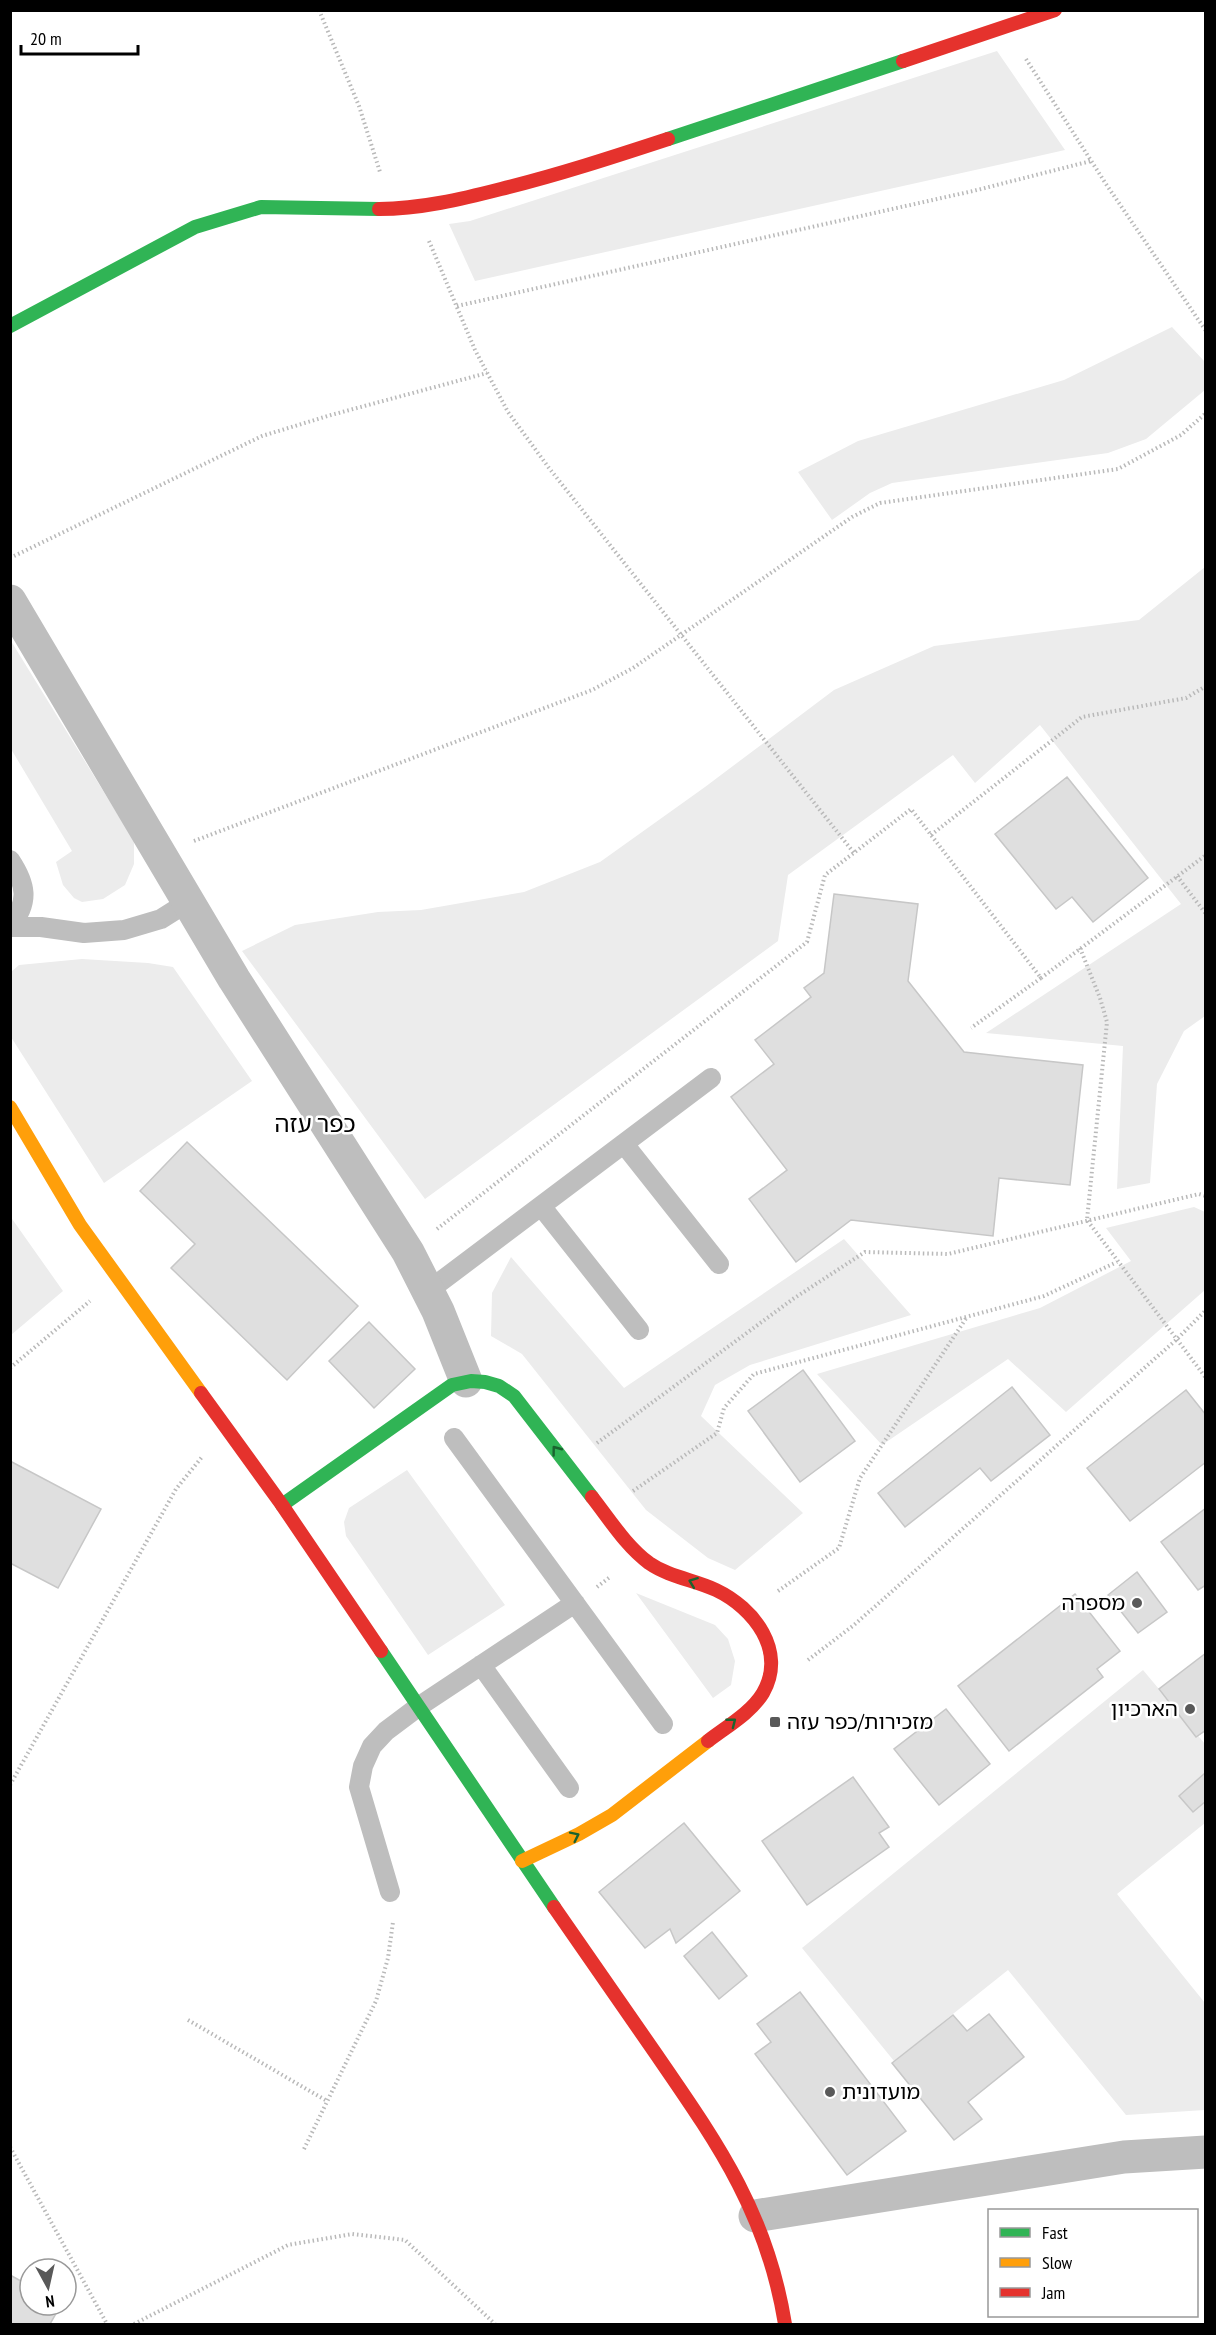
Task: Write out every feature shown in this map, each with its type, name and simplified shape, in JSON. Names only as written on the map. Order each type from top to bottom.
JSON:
[{"type":"street","points":[[10,326],[149,250],[195,227],[222,218],[261,207],[392,209],[462,199],[568,172],[1007,28],[1055,10]]},
{"type":"street","points":[[10,602],[240,989],[408,1252],[428,1292],[466,1381]]},
{"type":"street","points":[[10,1107],[80,1225],[282,1505],[522,1861],[702,2121],[730,2166],[755,2216],[773,2261],[786,2325]]},
{"type":"street","points":[[282,1505],[453,1384],[475,1379],[498,1384],[514,1396],[630,1546],[650,1563],[724,1594],[748,1612],[761,1626],[771,1646],[770,1673],[763,1693],[747,1710],[612,1815],[579,1834],[522,1861]]},
{"type":"street","points":[[755,2216],[1124,2157],[1206,2152]]},
{"type":"lane","points":[[10,860],[22,878],[24,896],[19,915],[10,926]]},
{"type":"lane","points":[[10,926],[41,927],[84,933],[124,930],[161,919],[188,902]]},
{"type":"lane","points":[[428,1292],[711,1078]]},
{"type":"lane","points":[[624,1144],[719,1264]]},
{"type":"lane","points":[[541,1206],[639,1330]]},
{"type":"lane","points":[[454,1438],[663,1724]]},
{"type":"lane","points":[[390,1892],[359,1786],[363,1766],[372,1746],[386,1731],[418,1707],[575,1603]]},
{"type":"lane","points":[[481,1665],[569,1788]]},
{"type":"path","points":[[319,10],[359,106],[392,209]]},
{"type":"path","points":[[1007,28],[1091,160],[1206,331]]},
{"type":"path","points":[[457,306],[973,191],[1091,160]]},
{"type":"path","points":[[415,206],[487,373],[508,412],[549,468],[854,853]]},
{"type":"path","points":[[10,558],[262,436],[487,373]]},
{"type":"path","points":[[160,854],[592,690],[633,668],[852,517],[880,503],[1118,470],[1181,435],[1206,413]]},
{"type":"path","points":[[931,835],[1082,717],[1186,698],[1206,686]]},
{"type":"path","points":[[408,1252],[807,942],[825,875],[911,809],[1041,978]]},
{"type":"path","points":[[971,1028],[1206,855]]},
{"type":"path","points":[[1177,876],[1206,914]]},
{"type":"path","points":[[1080,948],[1107,1022],[1087,1220],[1206,1378]]},
{"type":"path","points":[[567,1465],[793,1299],[865,1252],[948,1254],[1199,1194],[1206,1196]]},
{"type":"path","points":[[603,1512],[717,1433],[724,1408],[754,1374],[1044,1296],[1118,1262]]},
{"type":"path","points":[[10,1368],[117,1277]]},
{"type":"path","points":[[763,1693],[854,1625],[1176,1340],[1206,1310]]},
{"type":"path","points":[[748,1612],[839,1548],[860,1478],[967,1317]]},
{"type":"path","points":[[10,1785],[176,1489],[226,1428]]},
{"type":"path","points":[[304,2149],[376,2001],[388,1958],[393,1917],[390,1892]]},
{"type":"path","points":[[188,2020],[327,2101]]},
{"type":"path","points":[[10,2147],[107,2325]]},
{"type":"path","points":[[134,2325],[288,2246],[352,2234],[405,2240],[495,2325]]},
{"type":"shaded area","points":[[997,51],[1065,150],[475,281],[449,224],[470,221]]},
{"type":"shaded area","points":[[1172,327],[1205,362],[1205,390],[1146,439],[1108,453],[892,483],[870,493],[832,520],[798,472],[858,441],[1064,380]]},
{"type":"shaded area","points":[[1205,567],[1205,1016],[1184,1031],[1157,1084],[1150,1183],[1117,1189],[1123,1046],[986,1033],[1181,904],[1040,725],[975,783],[953,755],[788,875],[778,941],[425,1199],[242,951],[295,925],[378,912],[421,910],[524,892],[600,862],[834,690],[934,646],[1139,620]]},
{"type":"shaded area","points":[[11,641],[134,841],[134,864],[125,885],[103,899],[82,902],[74,898],[63,885],[56,862],[72,851],[11,749]]},
{"type":"shaded area","points":[[82,959],[173,967],[252,1081],[104,1183],[11,1037],[11,972],[19,965]]},
{"type":"shaded area","points":[[1194,1207],[1205,1212],[1205,1290],[1066,1412],[1008,1359],[882,1445],[817,1374],[1040,1308],[1131,1261],[1106,1228]]},
{"type":"shaded area","points":[[10,1216],[63,1291],[11,1335],[10,1335]]},
{"type":"shaded area","points":[[844,1239],[911,1315],[750,1365],[715,1385],[701,1416],[803,1513],[735,1570],[708,1558],[646,1510],[522,1354],[491,1336],[492,1293],[511,1257],[624,1388]]},
{"type":"shaded area","points":[[407,1470],[505,1605],[428,1655],[346,1536],[344,1522],[349,1508]]},
{"type":"shaded area","points":[[636,1593],[715,1625],[728,1639],[735,1661],[731,1685],[713,1698]]},
{"type":"shaded area","points":[[1143,1670],[1205,1744],[1205,1823],[1117,1894],[1205,2003],[1205,2110],[1126,2115],[1008,1970],[894,2061],[802,1948]]},
{"type":"building","points":[[1067,777],[1148,878],[1093,922],[1072,897],[1056,909],[995,834]]},
{"type":"building","points":[[834,894],[918,904],[908,981],[964,1052],[1083,1065],[1070,1185],[999,1178],[993,1236],[851,1220],[796,1262],[749,1199],[787,1170],[731,1097],[774,1064],[755,1040],[811,997],[804,988],[824,973]]},
{"type":"building","points":[[187,1142],[358,1306],[287,1380],[171,1268],[195,1244],[140,1191]]},
{"type":"building","points":[[369,1322],[415,1369],[374,1408],[329,1361]]},
{"type":"building","points":[[803,1370],[855,1441],[800,1482],[748,1411]]},
{"type":"building","points":[[1012,1387],[1050,1435],[991,1481],[980,1468],[905,1527],[878,1493]]},
{"type":"building","points":[[1186,1390],[1206,1415],[1206,1462],[1130,1521],[1087,1468]]},
{"type":"building","points":[[10,1461],[101,1509],[58,1588],[10,1563]]},
{"type":"building","points":[[1206,1508],[1206,1585],[1198,1590],[1161,1542]]},
{"type":"building","name":"מספרה","points":[[1137,1572],[1167,1612],[1138,1633],[1108,1595]]},
{"type":"building","points":[[1075,1594],[1120,1651],[1097,1669],[1103,1677],[1009,1751],[958,1686]]},
{"type":"building","name":"הארכיון","points":[[1206,1653],[1206,1730],[1196,1737],[1159,1689]]},
{"type":"building","points":[[946,1709],[990,1764],[939,1805],[894,1749]]},
{"type":"building","points":[[1205,1773],[1206,1801],[1193,1812],[1179,1796]]},
{"type":"building","points":[[853,1777],[889,1827],[879,1833],[889,1847],[807,1905],[762,1841]]},
{"type":"building","points":[[684,1823],[740,1891],[676,1943],[670,1929],[645,1948],[599,1892]]},
{"type":"building","points":[[712,1932],[747,1976],[719,1999],[684,1956]]},
{"type":"building","name":"מועדונית","points":[[800,1992],[906,2131],[847,2175],[755,2054],[771,2042],[757,2024]]},
{"type":"building","points":[[989,2014],[1024,2057],[968,2102],[982,2119],[954,2140],[892,2063],[953,2015],[967,2031]]},
{"type":"building","points":[[10,2275],[18,2279],[18,2317],[54,2317],[50,2324],[10,2324]]},
{"type":"traffic: fast","points":[[668,139],[903,61]]},
{"type":"traffic: fast","points":[[10,326],[195,227],[261,207],[379,209]]},
{"type":"traffic: fast","points":[[282,1505],[452,1385],[471,1381],[499,1386],[514,1396],[592,1497]]},
{"type":"traffic: fast","points":[[381,1651],[554,1907]]},
{"type":"traffic: slow","points":[[10,1107],[80,1225],[201,1393]]},
{"type":"traffic: slow","points":[[522,1861],[579,1834],[612,1815],[708,1741]]},
{"type":"traffic: jam","points":[[903,61],[1055,10]]},
{"type":"traffic: jam","points":[[379,209],[425,205],[486,193],[564,172],[668,139]]},
{"type":"traffic: jam","points":[[201,1393],[282,1505],[381,1651]]},
{"type":"traffic: jam","points":[[592,1497],[626,1541],[649,1563],[665,1572],[716,1590],[730,1598],[754,1619],[763,1632],[769,1647],[771,1662],[769,1677],[763,1693],[745,1713],[708,1741]]},
{"type":"traffic: jam","points":[[554,1907],[700,2119],[737,2181],[766,2248],[777,2284],[785,2324]]},
{"type":"place","name":"מספרה","points":[[1137,1603]]},
{"type":"place","name":"הארכיון","points":[[1190,1709]]},
{"type":"place","name":"מזכירות/כפר עזה","points":[[775,1722]]},
{"type":"place","name":"מועדונית","points":[[830,2092]]},
{"type":"district","name":"כפר עזה","points":[[315,1124]]}]
